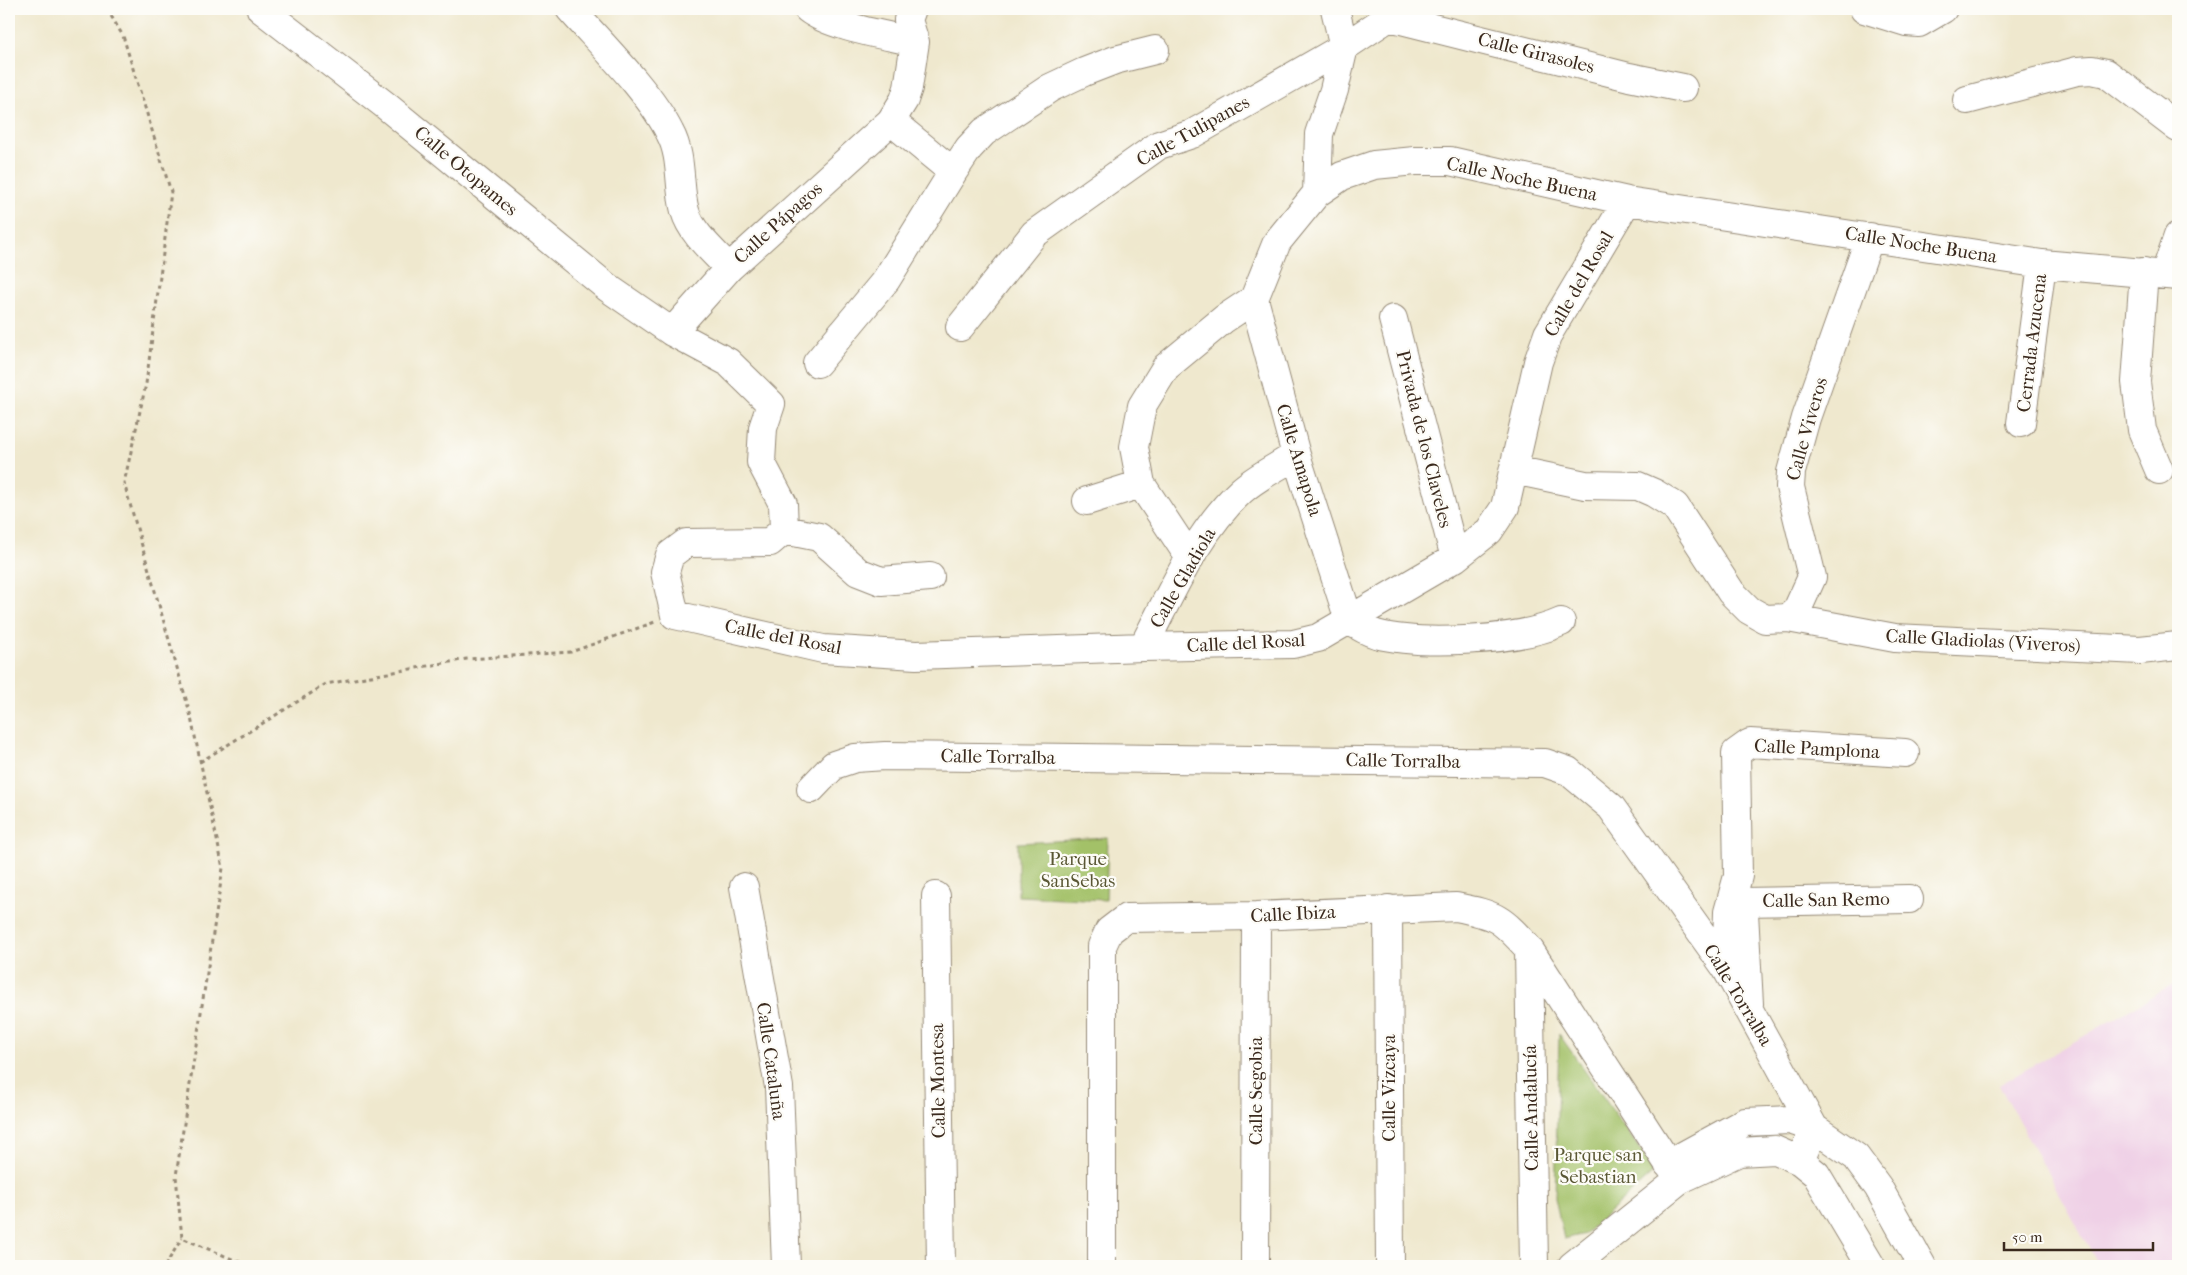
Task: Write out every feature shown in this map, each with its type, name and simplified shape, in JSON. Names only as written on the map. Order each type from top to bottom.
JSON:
[{"type":"street","name":"Calle Otopames","points":[[261,9],[386,105],[608,288],[672,332],[728,362],[770,404],[763,428],[761,462],[783,504],[784,530]]},
{"type":"street","points":[[570,9],[659,114],[671,135],[678,157],[685,211],[689,221],[729,268]]},
{"type":"street","points":[[808,9],[815,14],[852,27],[915,42]]},
{"type":"street","name":"Calle Pápagos","points":[[672,332],[729,268],[892,121],[904,100],[915,42],[908,20],[912,9]]},
{"type":"street","points":[[1317,193],[1319,134],[1334,90],[1344,47],[1335,9]]},
{"type":"street","points":[[1864,9],[1906,22],[1918,23],[1943,9]]},
{"type":"street","name":"Calle Tulipanes","points":[[960,327],[1034,234],[1159,145],[1192,134],[1344,47],[1399,13]]},
{"type":"street","name":"Calle Girasoles","points":[[1399,13],[1629,77],[1683,88]]},
{"type":"street","points":[[817,363],[886,280],[953,172],[969,148],[984,132],[1050,88],[1115,60],[1155,50]]},
{"type":"street","points":[[1967,100],[2077,72],[2092,70],[2106,73],[2178,128]]},
{"type":"street","points":[[892,121],[953,172]]},
{"type":"street","name":"Calle Noche Buena","points":[[1254,299],[1277,242],[1317,193],[1342,176],[1374,165],[1415,161],[1450,161],[1627,201],[2042,264],[2163,274]]},
{"type":"street","name":"Calle del Rosal","points":[[675,614],[823,649],[907,655],[1292,644],[1318,638],[1455,558],[1489,531],[1505,507],[1538,362],[1548,334],[1627,201]]},
{"type":"street","points":[[2159,470],[2142,430],[2136,382],[2163,274],[2178,236]]},
{"type":"street","name":"Calle Viveros","points":[[1788,618],[1798,610],[1812,577],[1790,488],[1791,472],[1806,418],[1870,237]]},
{"type":"street","name":"Cerrada Azucena","points":[[2021,423],[2042,264]]},
{"type":"street","points":[[1190,558],[1141,484],[1134,446],[1142,406],[1166,367],[1224,319],[1254,299]]},
{"type":"street","name":"Calle Amapola","points":[[1254,299],[1296,455],[1349,620]]},
{"type":"street","name":"Privada de los Claveles","points":[[1393,319],[1455,558]]},
{"type":"street","name":"Calle Gladiola","points":[[1143,647],[1190,558],[1213,524],[1242,491],[1296,455]]},
{"type":"street","name":"Calle Gladiolas (Viveros)","points":[[1514,470],[1585,485],[1638,486],[1654,493],[1675,506],[1731,592],[1749,610],[1766,619],[1788,618],[1895,638],[2140,650],[2178,646]]},
{"type":"street","points":[[1087,501],[1141,484]]},
{"type":"street","points":[[675,614],[665,572],[670,555],[686,543],[770,542],[784,530],[819,537],[858,572],[882,581],[930,577]]},
{"type":"street","points":[[1349,620],[1375,633],[1431,639],[1505,638],[1546,629],[1562,622]]},
{"type":"street","name":"Calle Pamplona","points":[[1749,1008],[1740,889],[1734,757],[1744,745],[1750,743],[1905,753]]},
{"type":"street","name":"Calle Torralba","points":[[811,789],[834,766],[855,758],[885,756],[1545,763],[1568,771],[1611,807],[1726,968],[1814,1128]]},
{"type":"street","name":"Calle Cataluña","points":[[744,886],[779,1087],[786,1266]]},
{"type":"street","name":"Calle Pamplona","points":[[1726,968],[1728,912],[1740,889]]},
{"type":"street","name":"Calle San Remo","points":[[1740,889],[1909,899]]},
{"type":"street","name":"Calle Montesa","points":[[936,896],[941,1266]]},
{"type":"street","name":"Calle Ibiza","points":[[1102,1266],[1102,946],[1104,938],[1114,926],[1126,918],[1256,916],[1456,906],[1487,913],[1506,924],[1529,949],[1674,1172]]},
{"type":"street","name":"Calle Vizcaya","points":[[1388,909],[1390,1266]]},
{"type":"street","name":"Calle Segobia","points":[[1255,1266],[1256,916]]},
{"type":"street","name":"Calle Andalucía","points":[[1529,949],[1534,1266]]},
{"type":"street","name":"Calle Torralba","points":[[1674,1172],[1745,1122],[1790,1120],[1814,1128],[1856,1157],[1878,1187],[1922,1266]]},
{"type":"street","points":[[1800,1161],[1814,1128]]},
{"type":"street","points":[[1572,1266],[1674,1172],[1739,1152],[1775,1150],[1800,1161],[1816,1174],[1870,1266]]},
{"type":"path","points":[[107,9],[123,36],[171,192],[146,384],[124,482],[190,713],[222,868],[176,1176],[182,1238],[165,1266]]},
{"type":"path","points":[[200,762],[326,684],[467,659],[571,652],[675,614]]},
{"type":"path","points":[[182,1238],[249,1266]]},
{"type":"shaded area","points":[[2178,982],[2178,1266],[2099,1266],[1999,1085]]},
{"type":"green space","name":"Parque SanSebas","points":[[1108,838],[1106,900],[1018,896],[1018,843]]},
{"type":"green space","name":"Parque san Sebastian","points":[[1559,1034],[1655,1171],[1585,1234],[1564,1239],[1555,1198]]}]
